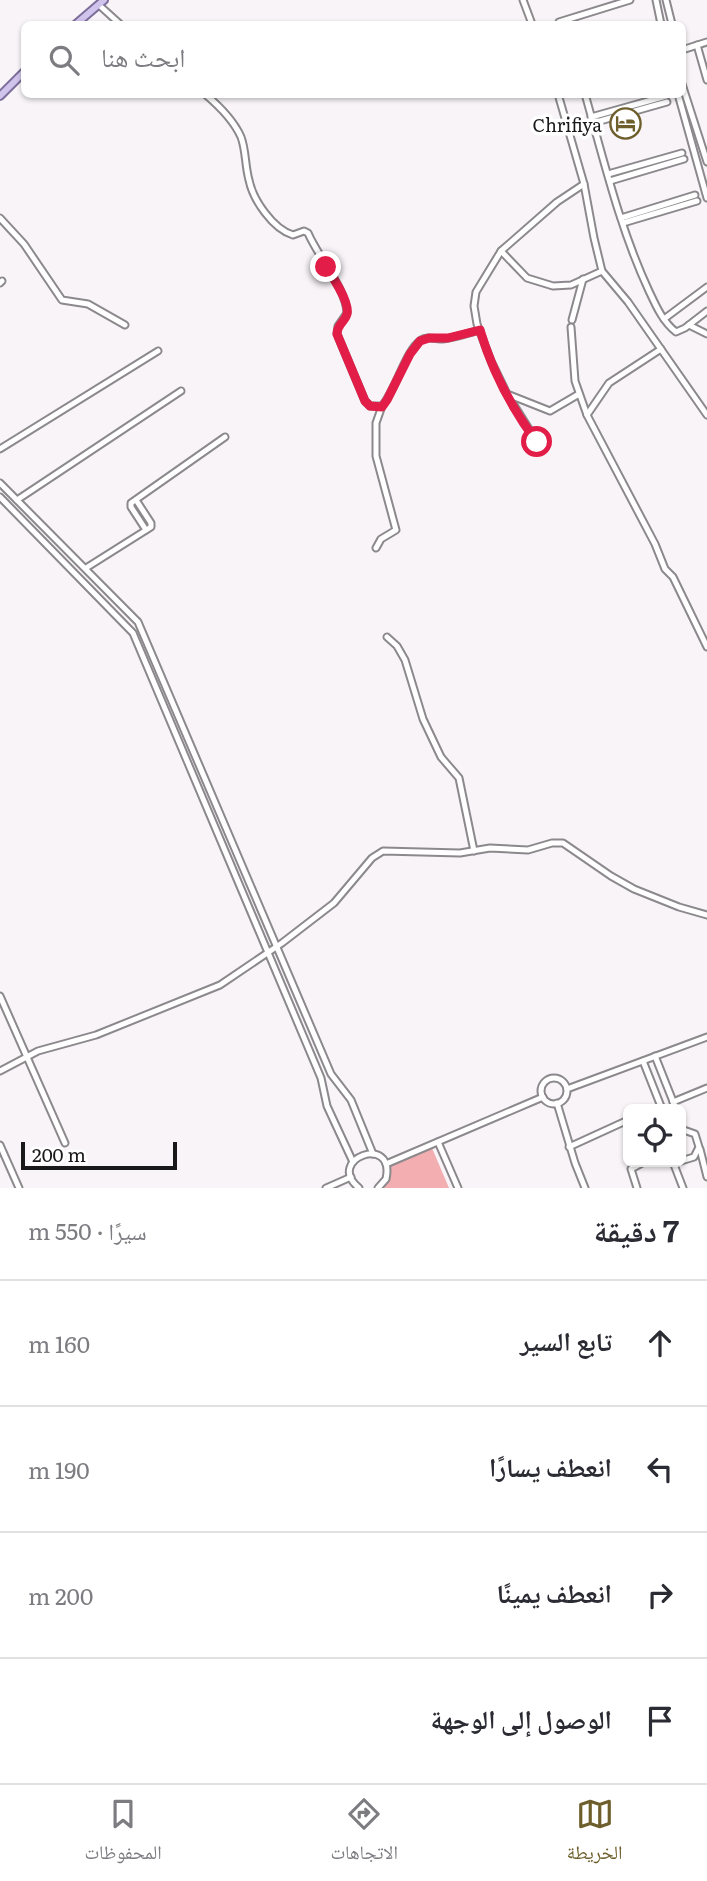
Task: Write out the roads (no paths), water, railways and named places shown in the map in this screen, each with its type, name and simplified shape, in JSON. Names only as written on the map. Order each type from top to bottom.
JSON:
[{"type":"main road","points":[[80,21],[102,3]]},
{"type":"main road","points":[[0,96],[21,75]]},
{"type":"street","points":[[523,0],[531,21]]},
{"type":"street","points":[[562,21],[630,0]]},
{"type":"street","points":[[656,0],[660,21]]},
{"type":"street","points":[[666,0],[670,21]]},
{"type":"street","points":[[102,3],[117,21]]},
{"type":"street","points":[[686,49],[707,42]]},
{"type":"street","points":[[697,45],[707,80]]},
{"type":"street","points":[[686,96],[707,162]]},
{"type":"street","points":[[209,98],[239,132],[250,186],[267,214],[289,234],[296,235],[304,231],[309,233],[346,302],[347,313],[338,326],[337,334],[365,401],[370,406],[382,407]]},
{"type":"street","points":[[559,98],[584,184],[593,238],[603,271],[628,302],[707,415]]},
{"type":"street","points":[[586,98],[636,264],[664,319],[676,332],[707,311]]},
{"type":"street","points":[[679,98],[707,198]]},
{"type":"street","points":[[592,120],[667,99]]},
{"type":"street","points":[[609,178],[683,156]]},
{"type":"street","points":[[537,442],[507,394],[491,361],[477,324],[474,298],[501,251],[557,202],[584,184]]},
{"type":"street","points":[[622,220],[696,198]]},
{"type":"street","points":[[0,218],[24,244],[62,300],[88,304],[125,325]]},
{"type":"street","points":[[501,251],[527,278],[547,284],[565,287],[603,271]]},
{"type":"street","points":[[583,279],[572,323],[575,381],[579,394],[587,415],[707,647]]},
{"type":"street","points":[[664,319],[707,287]]},
{"type":"street","points":[[689,325],[707,334]]},
{"type":"street","points":[[376,548],[381,539],[396,530],[376,456],[376,423],[382,407],[410,354],[420,341],[480,330]]},
{"type":"street","points":[[587,415],[609,383],[661,349]]},
{"type":"street","points":[[0,449],[158,351]]},
{"type":"street","points":[[17,500],[181,391]]},
{"type":"street","points":[[507,394],[550,411],[579,394]]},
{"type":"street","points":[[86,568],[151,527],[135,500],[225,437]]},
{"type":"street","points":[[0,483],[138,622],[332,1077],[351,1100],[373,1153]]},
{"type":"street","points":[[0,498],[133,633],[323,1081],[327,1106],[353,1162]]},
{"type":"street","points":[[387,637],[397,646],[405,660],[423,719],[441,757],[458,778],[474,851]]},
{"type":"street","points":[[0,1071],[52,1046],[128,1024],[220,985],[334,903],[378,852],[388,850],[432,853],[490,848],[528,850],[552,843],[562,844],[634,888],[679,907],[707,915]]},
{"type":"street","points":[[0,996],[65,1143]]},
{"type":"street","points":[[567,1089],[707,1037]]},
{"type":"street","points":[[655,1056],[673,1102],[707,1088]]},
{"type":"street","points":[[643,1061],[659,1104]]},
{"type":"street","points":[[560,1079],[567,1089],[563,1101],[557,1104],[549,1103],[542,1097],[541,1091],[547,1080],[560,1079]]},
{"type":"street","points":[[386,1164],[542,1097]]},
{"type":"street","points":[[557,1104],[585,1188]]},
{"type":"street","points":[[569,1146],[623,1122]]},
{"type":"street","points":[[686,1131],[695,1134],[698,1139],[707,1177]]},
{"type":"street","points":[[698,1139],[707,1135]]},
{"type":"street","points":[[438,1142],[458,1188]]},
{"type":"street","points":[[0,1145],[19,1188]]},
{"type":"street","points":[[686,1159],[694,1157],[699,1147]]},
{"type":"street","points":[[359,1188],[351,1177],[353,1162],[358,1156],[373,1153],[381,1157],[386,1164],[386,1179],[378,1188]]},
{"type":"street","points":[[635,1167],[631,1169],[637,1188]]},
{"type":"street","points":[[676,1167],[683,1188]]},
{"type":"street","points":[[326,1188],[351,1177]]},
{"type":"place","name":"Chrifiya","points":[[625,124]]}]
